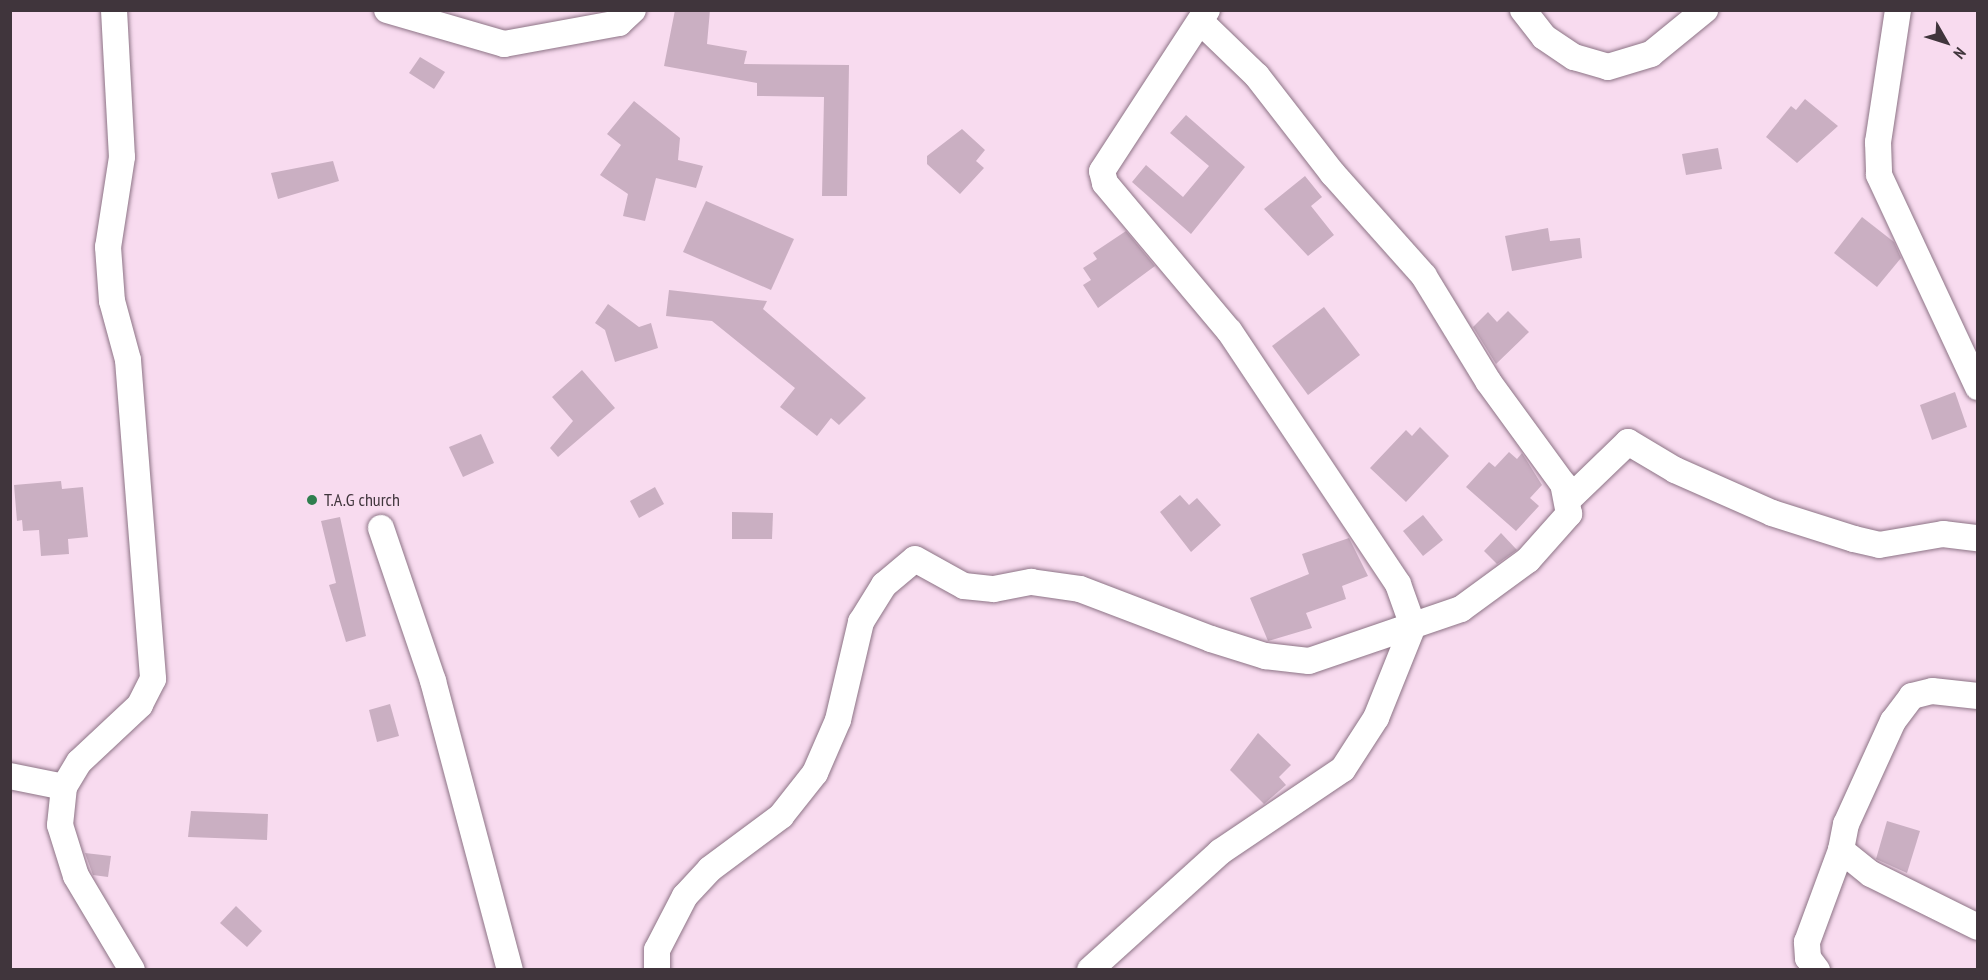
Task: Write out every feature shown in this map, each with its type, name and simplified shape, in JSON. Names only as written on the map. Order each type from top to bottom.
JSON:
[{"type":"street","points":[[114,10],[122,157],[108,247],[112,301],[128,360],[153,679],[140,705],[79,762],[64,787],[60,825],[76,876],[132,969]]},
{"type":"street","points":[[387,10],[504,44],[619,23],[633,10]]},
{"type":"street","points":[[1523,10],[1544,37],[1574,57],[1608,67],[1651,54],[1705,10]]},
{"type":"street","points":[[1898,10],[1878,141],[1879,175],[1977,387]]},
{"type":"street","points":[[657,969],[657,951],[685,896],[710,869],[781,816],[814,772],[838,720],[861,622],[884,585],[915,559],[964,586],[994,589],[1031,582],[1080,589],[1276,657],[1309,661],[1413,626],[1461,609],[1498,586],[1558,528],[1569,514],[1569,499],[1424,276],[1333,174],[1257,76],[1204,16],[1102,171],[1105,183],[1229,331],[1398,584],[1413,626],[1376,718],[1343,769],[1220,852],[1090,969]]},
{"type":"street","points":[[1569,499],[1628,442],[1744,501],[1854,539],[1879,544],[1943,534],[1977,538]]},
{"type":"street","points":[[381,528],[433,681],[510,969]]},
{"type":"street","points":[[1817,969],[1808,958],[1807,942],[1841,850],[1846,824],[1893,721],[1912,696],[1932,692],[1977,696]]},
{"type":"street","points":[[10,776],[64,787]]},
{"type":"street","points":[[1841,850],[1871,874],[1977,927]]},
{"type":"building","points":[[675,10],[710,10],[707,44],[747,51],[744,64],[849,65],[847,196],[822,196],[824,97],[757,96],[757,83],[664,66]]},
{"type":"building","points":[[420,57],[445,72],[434,89],[409,73]]},
{"type":"building","points":[[1805,99],[1838,126],[1797,163],[1766,137],[1791,106],[1796,110]]},
{"type":"building","points":[[634,101],[680,138],[678,160],[703,166],[696,188],[656,178],[645,221],[623,216],[628,194],[600,175],[621,145],[607,134]]},
{"type":"building","points":[[1186,115],[1245,167],[1191,234],[1132,182],[1146,165],[1183,197],[1209,166],[1170,133]]},
{"type":"building","points":[[962,129],[985,150],[976,161],[984,168],[960,194],[927,164],[927,156]]},
{"type":"building","points":[[1718,148],[1722,169],[1686,175],[1682,154]]},
{"type":"building","points":[[333,161],[339,181],[278,199],[271,173]]},
{"type":"building","points":[[1305,176],[1322,197],[1311,206],[1334,235],[1308,256],[1264,209]]},
{"type":"building","points":[[706,201],[794,239],[771,290],[683,252]]},
{"type":"building","points":[[1862,217],[1894,242],[1901,258],[1877,287],[1834,253]]},
{"type":"building","points":[[1548,228],[1550,241],[1580,238],[1582,258],[1512,271],[1505,236]]},
{"type":"building","points":[[1126,231],[1155,266],[1098,308],[1083,285],[1091,280],[1083,268],[1097,259],[1093,253]]},
{"type":"building","points":[[669,290],[767,301],[763,309],[866,398],[839,425],[831,418],[817,436],[780,407],[795,388],[712,321],[666,316]]},
{"type":"building","points":[[608,304],[639,327],[651,323],[658,348],[615,362],[605,330],[595,323]]},
{"type":"building","points":[[1324,307],[1360,355],[1308,395],[1272,346]]},
{"type":"building","points":[[1508,311],[1529,332],[1496,364],[1473,327],[1488,312],[1497,322]]},
{"type":"building","points":[[582,370],[615,408],[558,457],[550,448],[573,421],[552,397]]},
{"type":"building","points":[[1955,392],[1967,427],[1932,440],[1920,405]]},
{"type":"building","points":[[1420,427],[1449,456],[1406,502],[1370,468],[1406,430],[1412,436]]},
{"type":"building","points":[[481,434],[494,463],[463,477],[449,447]]},
{"type":"building","points":[[1509,452],[1517,459],[1522,453],[1542,485],[1530,498],[1539,506],[1516,531],[1466,487],[1489,462],[1495,467]]},
{"type":"building","points":[[61,481],[62,489],[83,487],[88,537],[68,539],[69,554],[41,556],[39,530],[23,531],[22,520],[17,521],[14,485]]},
{"type":"building","points":[[655,487],[664,504],[639,518],[630,501]]},
{"type":"building","points":[[1180,495],[1189,505],[1197,498],[1221,525],[1191,552],[1160,512]]},
{"type":"building","points":[[732,512],[773,513],[772,539],[732,539]]},
{"type":"building","points":[[1423,515],[1443,540],[1423,556],[1403,531]]},
{"type":"building","points":[[340,517],[366,636],[346,642],[329,585],[336,583],[321,521]]},
{"type":"building","points":[[1501,533],[1517,550],[1497,564],[1484,551]]},
{"type":"building","points":[[1349,538],[1368,576],[1342,586],[1346,599],[1306,613],[1312,628],[1268,641],[1250,598],[1309,574],[1302,554]]},
{"type":"building","points":[[390,704],[399,736],[377,742],[369,710]]},
{"type":"building","points":[[1258,733],[1291,765],[1279,777],[1286,785],[1264,804],[1230,770]]},
{"type":"building","points":[[191,811],[268,814],[267,840],[188,837]]},
{"type":"building","points":[[1887,821],[1920,831],[1907,873],[1876,859]]},
{"type":"building","points":[[85,853],[111,856],[108,877],[93,875]]},
{"type":"building","points":[[236,906],[262,931],[247,947],[220,923]]},
{"type":"place","name":"T.A.G church","points":[[312,500]]}]
